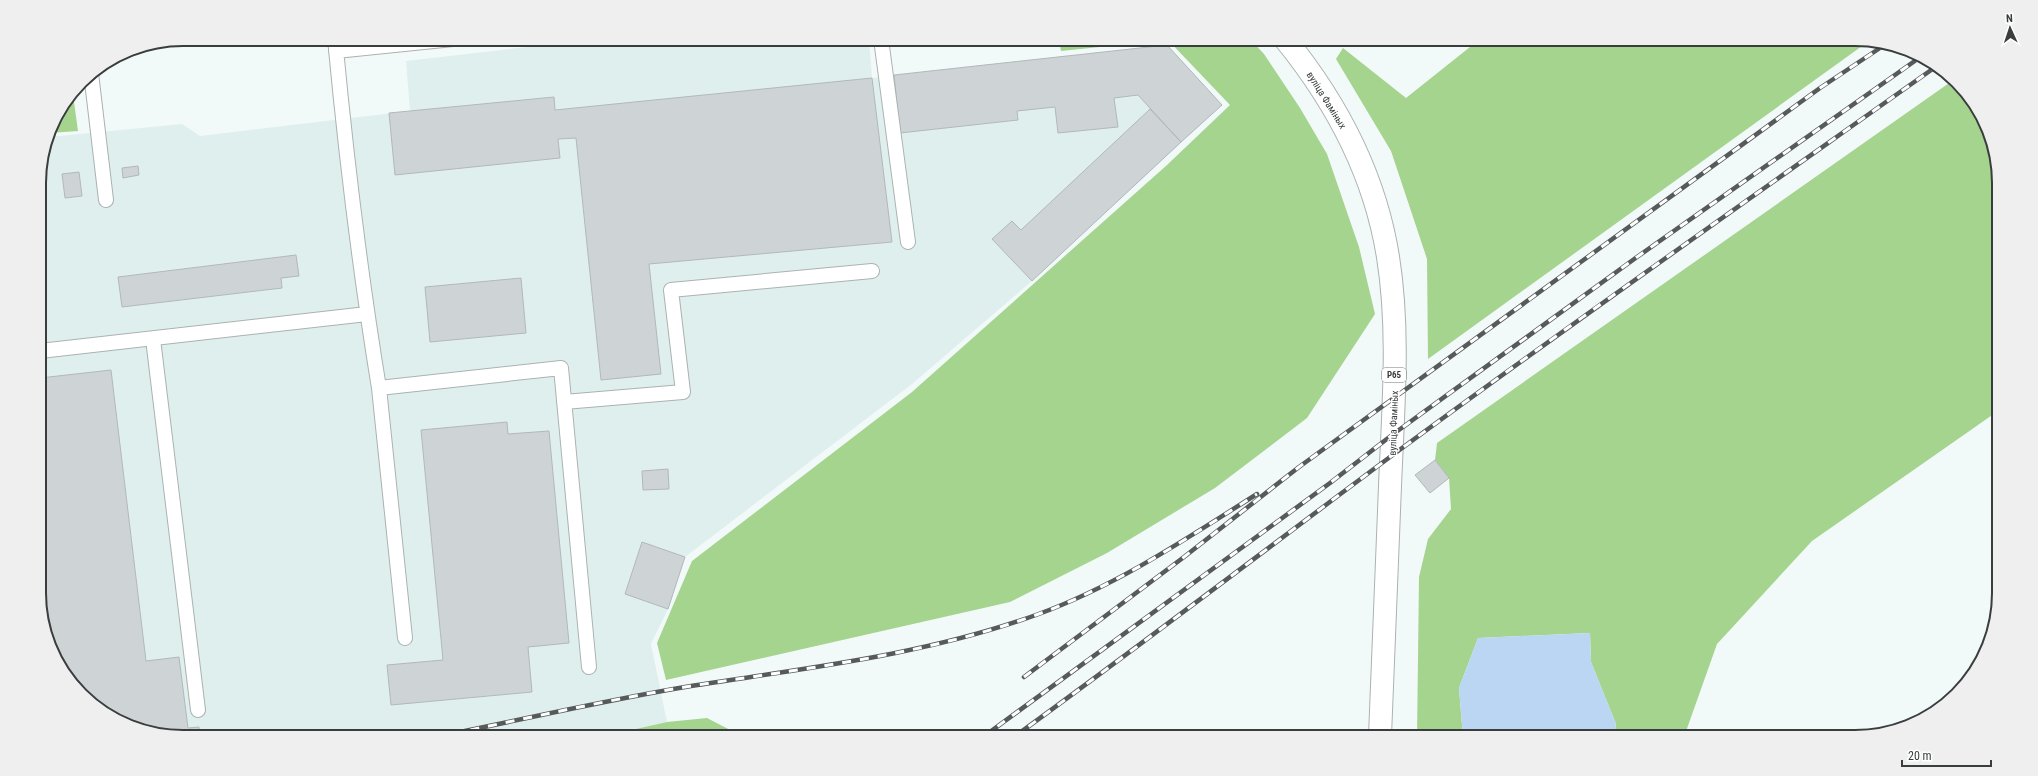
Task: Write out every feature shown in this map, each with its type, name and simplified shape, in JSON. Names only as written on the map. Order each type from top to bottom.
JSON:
[{"type":"main road","name":"вуліца Фаміных","points":[[1291,46],[1328,97],[1349,134],[1365,171],[1378,212],[1388,256],[1393,298],[1394,399],[1380,730]]},
{"type":"lane","points":[[336,46],[367,314],[379,388],[406,638]]},
{"type":"lane","points":[[885,46],[908,242]]},
{"type":"lane","points":[[92,81],[106,200]]},
{"type":"lane","points":[[564,402],[683,392],[671,290],[872,270]]},
{"type":"lane","points":[[46,350],[367,314]]},
{"type":"lane","points":[[153,339],[198,710]]},
{"type":"lane","points":[[379,388],[561,368],[589,667]]},
{"type":"shaded area","points":[[537,46],[870,46],[872,78],[1168,46],[1222,105],[1032,281],[912,384],[685,557],[668,609],[651,644],[667,722],[631,730],[174,730],[139,723],[122,716],[93,696],[69,669],[60,654],[53,637],[47,611],[46,174],[54,137],[182,124],[200,136],[410,111],[406,61]]},
{"type":"green space","points":[[1060,46],[1110,46],[1061,51]]},
{"type":"green space","points":[[1174,46],[1257,46],[1264,54],[1300,108],[1327,154],[1359,247],[1375,314],[1307,418],[1215,488],[1107,553],[1010,602],[666,680],[657,643],[692,561],[912,392],[1167,165],[1230,105]]},
{"type":"green space","points":[[1471,46],[1862,46],[1428,359],[1427,259],[1391,151],[1336,59],[1343,48],[1406,98]]},
{"type":"green space","points":[[1949,83],[1974,114],[1982,130],[1991,165],[1992,415],[1812,541],[1717,644],[1686,730],[1615,730],[1616,724],[1591,662],[1590,633],[1478,638],[1459,688],[1462,730],[1417,730],[1419,577],[1428,539],[1451,509],[1449,478],[1435,460],[1437,443]]},
{"type":"green space","points":[[73,102],[74,102],[78,131],[56,133],[64,114]]},
{"type":"green space","points":[[707,718],[730,730],[631,730],[667,722]]},
{"type":"water","points":[[1590,633],[1591,662],[1616,724],[1615,730],[1462,730],[1459,688],[1478,638]]},
{"type":"building","points":[[1168,46],[1222,105],[1181,142],[1138,95],[1114,98],[1118,127],[1058,133],[1055,107],[1017,111],[1018,120],[900,133],[894,75]]},
{"type":"building","points":[[872,78],[892,242],[649,264],[661,374],[601,380],[576,138],[558,139],[560,158],[395,175],[389,113],[554,97],[555,110]]},
{"type":"building","points":[[1150,109],[1181,142],[1032,281],[992,239],[1012,221],[1021,230]]},
{"type":"building","points":[[138,166],[139,175],[123,178],[122,168]]},
{"type":"building","points":[[79,172],[82,196],[65,198],[62,174]]},
{"type":"building","points":[[296,255],[299,276],[281,278],[282,288],[122,307],[118,277]]},
{"type":"building","points":[[521,278],[526,333],[430,342],[425,287]]},
{"type":"building","points":[[111,370],[146,661],[179,657],[188,728],[199,727],[199,730],[174,730],[156,727],[139,723],[122,716],[93,696],[80,683],[60,654],[53,637],[49,620],[46,593],[46,377]]},
{"type":"building","points":[[507,422],[508,434],[549,431],[569,643],[528,647],[532,692],[391,705],[387,665],[443,660],[421,430]]},
{"type":"building","points":[[1435,460],[1449,478],[1430,493],[1415,475]]},
{"type":"building","points":[[668,469],[669,489],[643,490],[642,471]]},
{"type":"building","points":[[642,542],[685,557],[668,609],[625,594]]},
{"type":"railway","points":[[1024,677],[1184,557],[1299,467],[1820,88],[1879,48]]},
{"type":"railway","points":[[993,730],[1330,483],[1392,435],[1637,257],[1916,60]]},
{"type":"railway","points":[[1024,730],[1457,408],[1661,261],[1932,70]]},
{"type":"railway","points":[[469,730],[691,686],[865,659],[909,650],[994,629],[1066,603],[1122,576],[1177,544],[1257,494]]}]
